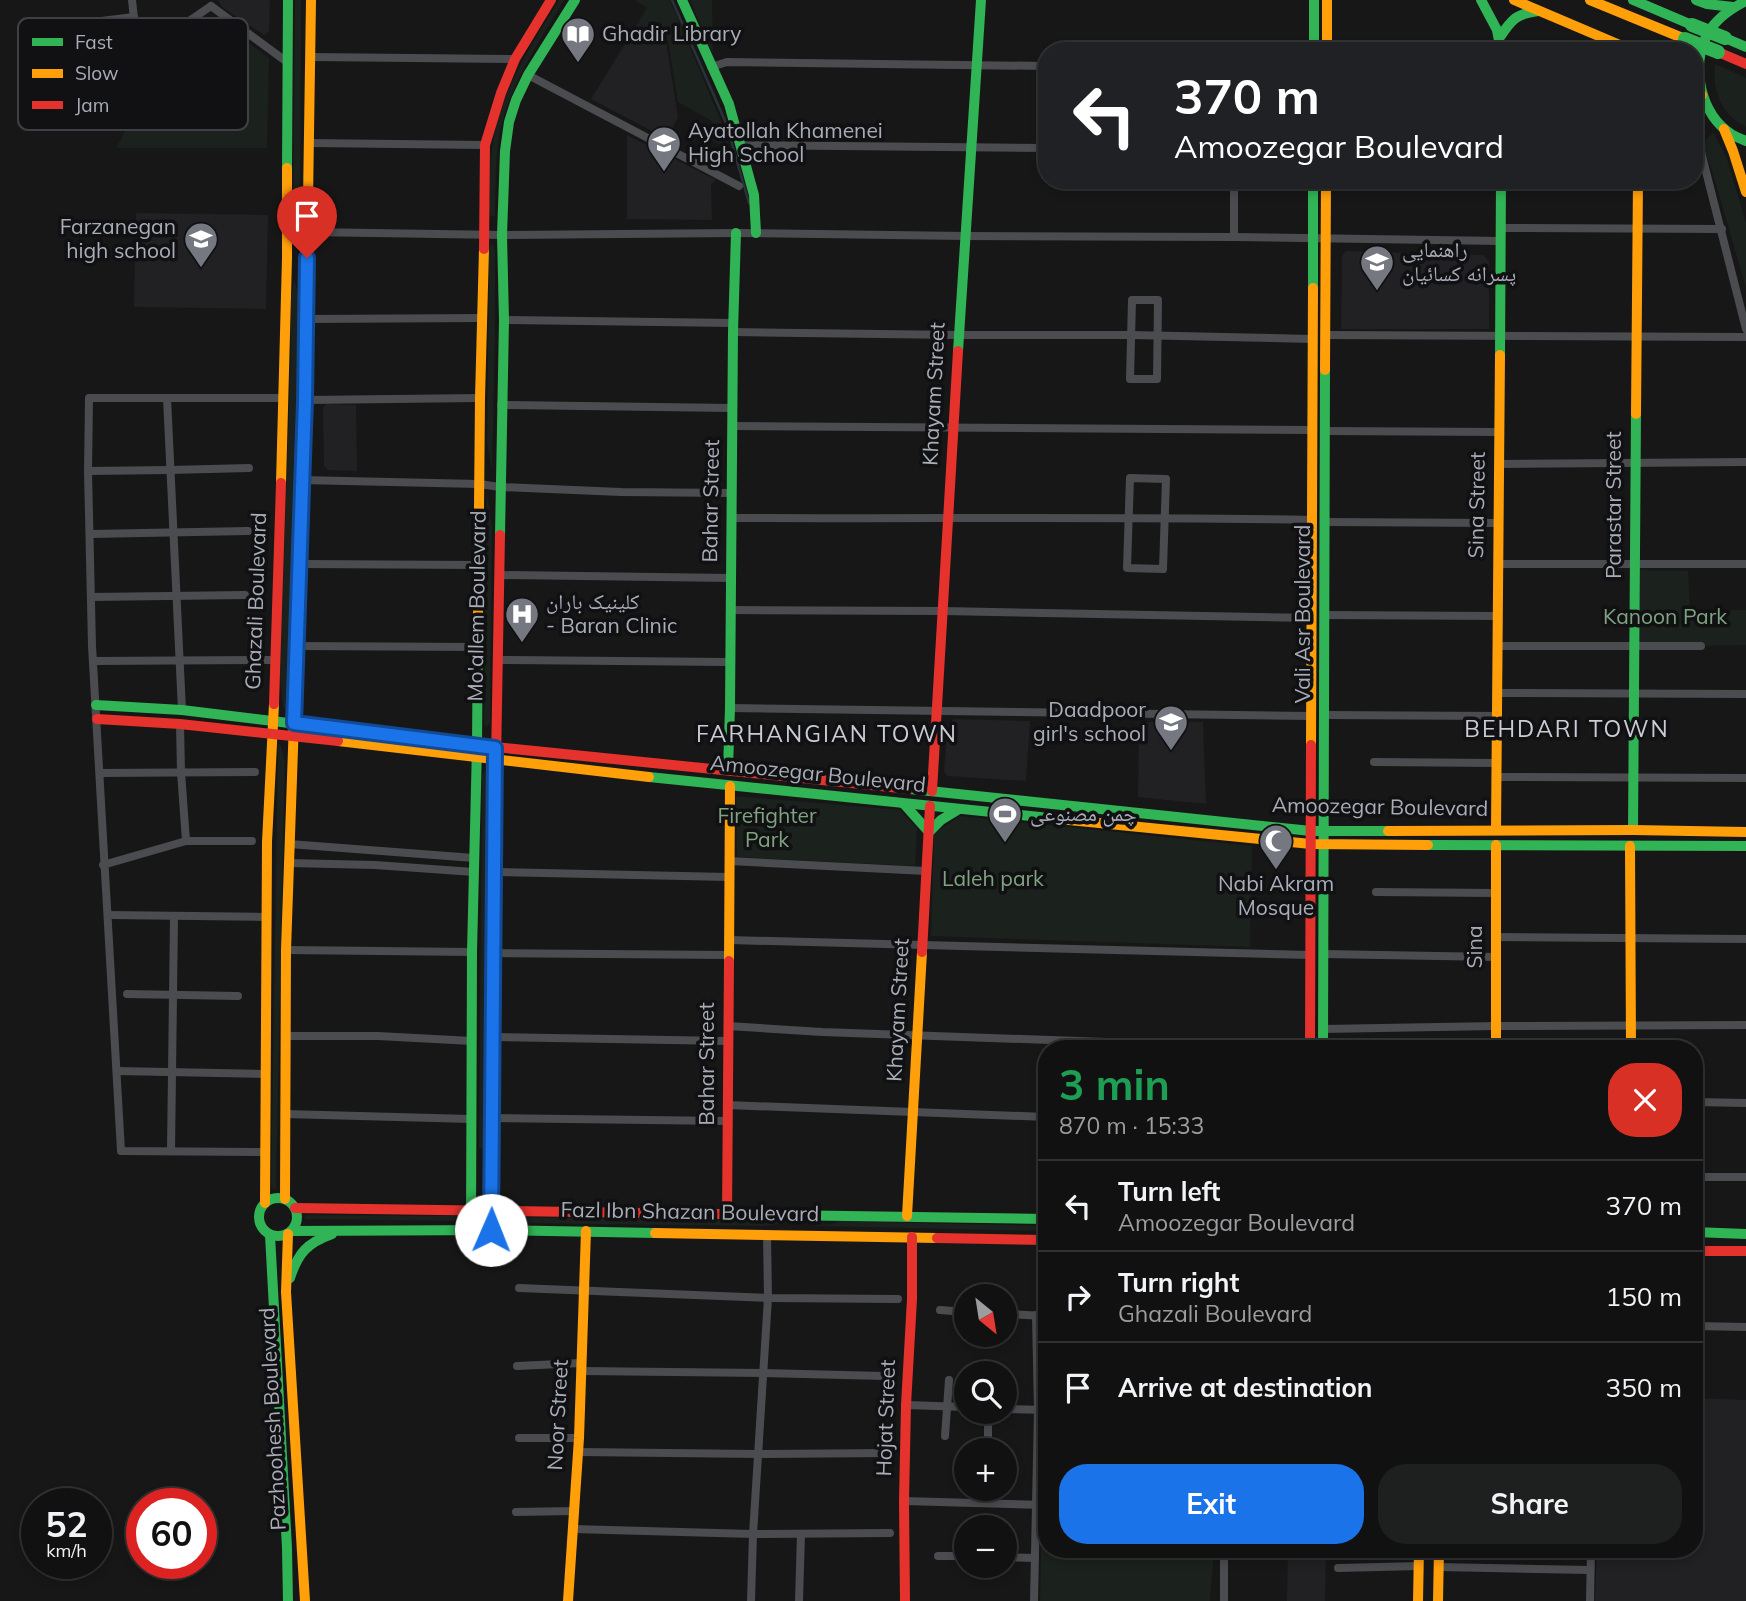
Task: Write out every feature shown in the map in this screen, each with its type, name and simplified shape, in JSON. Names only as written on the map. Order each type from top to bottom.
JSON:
[{"type":"main road","name":"Ghazali Boulevard","points":[[265,1203],[267,842],[284,398],[288,0]]},
{"type":"main road","name":"Ghazali Boulevard","points":[[290,1204],[285,1114],[286,950],[305,400],[311,0]]},
{"type":"main road","name":"Mo'allem Boulevard","points":[[471,1230],[472,952],[485,145],[515,59],[551,0]]},
{"type":"main road","name":"Mo'allem Boulevard","points":[[491,1230],[495,754],[505,151],[509,122],[516,100],[528,75],[575,0]]},
{"type":"main road","points":[[682,0],[729,104],[754,195],[756,233]]},
{"type":"main road","name":"Khayam Street","points":[[932,791],[981,0]]},
{"type":"main road","points":[[1314,0],[1314,42]]},
{"type":"main road","points":[[1327,0],[1327,42]]},
{"type":"main road","points":[[1481,0],[1492,18],[1500,42]]},
{"type":"main road","points":[[1514,0],[1613,42]]},
{"type":"main road","points":[[1590,0],[1694,42]]},
{"type":"main road","points":[[1633,0],[1746,47]]},
{"type":"main road","points":[[1696,0],[1706,4],[1739,4]]},
{"type":"main road","points":[[1703,46],[1718,20],[1739,4]]},
{"type":"main road","points":[[1502,42],[1511,20],[1520,13],[1539,10]]},
{"type":"main road","points":[[1703,46],[1746,64]]},
{"type":"main road","points":[[1703,100],[1724,128],[1746,141]]},
{"type":"main road","points":[[1724,128],[1746,192]]},
{"type":"main road","name":"Vali Asr Boulevard","points":[[1314,189],[1320,239]]},
{"type":"main road","name":"Vali Asr Boulevard","points":[[1311,1040],[1317,955],[1320,239],[1325,189]]},
{"type":"main road","name":"Sina Street","points":[[1496,838],[1501,189]]},
{"type":"main road","name":"Parastar Street","points":[[1633,830],[1638,189]]},
{"type":"main road","name":"Bahar Street","points":[[728,770],[736,233]]},
{"type":"main road","points":[[287,266],[307,267]]},
{"type":"main road","name":"Amoozegar Boulevard","points":[[97,712],[181,717],[293,729],[826,796],[959,809],[1124,818]]},
{"type":"main road","name":"Amoozegar Boulevard","points":[[495,754],[728,770],[828,780],[932,791],[1124,818],[1317,838],[1496,838],[1633,830],[1746,832]]},
{"type":"main road","points":[[826,796],[828,780]]},
{"type":"main road","name":"Bahar Street","points":[[727,1215],[730,786]]},
{"type":"main road","points":[[904,804],[929,832],[941,820],[959,809]]},
{"type":"main road","name":"Khayam Street","points":[[907,1216],[930,806]]},
{"type":"main road","name":"Amoozegar Boulevard","points":[[1496,838],[1630,846],[1746,846]]},
{"type":"main road","name":"Sina","points":[[1496,838],[1496,1040]]},
{"type":"main road","points":[[1630,846],[1631,1040]]},
{"type":"main road","name":"Vali Asr Boulevard","points":[[1317,955],[1323,1040]]},
{"type":"main road","points":[[471,1151],[492,1153]]},
{"type":"main road","points":[[277,1198],[290,1204],[297,1220],[290,1233],[282,1236],[270,1235],[260,1224],[261,1209],[265,1203],[277,1198]]},
{"type":"main road","name":"Fazl Ibn Shazan Boulevard","points":[[290,1204],[471,1211],[1038,1219]]},
{"type":"main road","points":[[806,1215],[807,1235]]},
{"type":"main road","points":[[286,1292],[293,1265],[302,1249],[319,1238],[344,1230]]},
{"type":"main road","name":"Fazl Ibn Shazan Boulevard","points":[[290,1233],[344,1230],[491,1230],[1038,1240]]},
{"type":"main road","name":"Noor Street","points":[[568,1601],[578,1445],[586,1231]]},
{"type":"main road","name":"Pazhoohesh Boulevard","points":[[290,1233],[286,1292],[305,1601]]},
{"type":"main road","points":[[1703,1233],[1746,1234]]},
{"type":"main road","points":[[1727,1234],[1727,1251]]},
{"type":"main road","name":"Pazhoohesh Boulevard","points":[[270,1235],[288,1601]]},
{"type":"main road","name":"Hojat Street","points":[[905,1601],[904,1501],[912,1237]]},
{"type":"main road","points":[[1703,1251],[1746,1251]]},
{"type":"main road","points":[[1418,1601],[1419,1558]]},
{"type":"main road","points":[[1438,1601],[1439,1558]]},
{"type":"main road","points":[[1419,1566],[1439,1567]]},
{"type":"street","points":[[132,0],[134,18]]},
{"type":"street","points":[[190,18],[211,3],[230,18]]},
{"type":"street","points":[[248,32],[287,62]]},
{"type":"street","points":[[310,57],[515,59]]},
{"type":"street","points":[[711,67],[727,62],[1038,66]]},
{"type":"street","points":[[528,75],[740,186]]},
{"type":"street","points":[[309,143],[485,145]]},
{"type":"street","points":[[740,145],[1038,148]]},
{"type":"street","points":[[1703,166],[1746,329]]},
{"type":"street","points":[[1234,189],[1234,237]]},
{"type":"street","points":[[308,232],[1320,239],[1638,228],[1721,229]]},
{"type":"street","points":[[1132,300],[1158,300],[1158,335],[1157,379],[1130,379],[1132,300]]},
{"type":"street","points":[[306,318],[483,318]]},
{"type":"street","points":[[504,320],[959,335],[1746,337]]},
{"type":"street","points":[[266,1152],[121,1151],[91,597],[89,398],[284,398]]},
{"type":"street","points":[[167,398],[180,662],[181,772],[187,841]]},
{"type":"street","points":[[305,400],[480,398]]},
{"type":"street","points":[[501,405],[732,408]]},
{"type":"street","points":[[732,426],[1499,432]]},
{"type":"street","points":[[1499,464],[1746,463]]},
{"type":"street","points":[[88,471],[249,468]]},
{"type":"street","points":[[1130,478],[1166,479],[1165,518],[1163,569],[1127,568],[1130,478]]},
{"type":"street","points":[[301,480],[479,484],[621,492],[731,493]]},
{"type":"street","points":[[731,518],[1165,518],[1498,523]]},
{"type":"street","points":[[90,534],[248,531]]},
{"type":"street","points":[[299,564],[478,565]]},
{"type":"street","points":[[1498,564],[1746,564]]},
{"type":"street","points":[[499,575],[731,578]]},
{"type":"street","points":[[91,597],[245,595]]},
{"type":"street","points":[[730,610],[1497,616]]},
{"type":"street","points":[[296,646],[478,647]]},
{"type":"street","points":[[1497,646],[1701,646]]},
{"type":"street","points":[[94,661],[274,660]]},
{"type":"street","points":[[498,660],[729,662]]},
{"type":"street","points":[[1497,693],[1746,694]]},
{"type":"street","points":[[730,708],[1497,716]]},
{"type":"street","points":[[1374,762],[1564,777],[1746,778]]},
{"type":"street","points":[[100,773],[255,772]]},
{"type":"street","points":[[104,864],[187,841],[252,841]]},
{"type":"street","points":[[289,844],[378,851],[474,865]]},
{"type":"street","points":[[729,861],[926,871]]},
{"type":"street","points":[[288,863],[474,865]]},
{"type":"street","points":[[495,873],[729,877]]},
{"type":"street","points":[[1376,892],[1496,893]]},
{"type":"street","points":[[108,915],[266,917]]},
{"type":"street","points":[[170,1151],[174,917]]},
{"type":"street","points":[[1496,937],[1746,939]]},
{"type":"street","points":[[729,940],[1496,957]]},
{"type":"street","points":[[286,950],[472,952]]},
{"type":"street","points":[[493,953],[729,956]]},
{"type":"street","points":[[127,994],[237,996]]},
{"type":"street","points":[[1323,1029],[1746,1025]]},
{"type":"street","points":[[728,1026],[1039,1040]]},
{"type":"street","points":[[285,1036],[472,1041]]},
{"type":"street","points":[[493,1037],[728,1041]]},
{"type":"street","points":[[117,1071],[265,1074]]},
{"type":"street","points":[[1703,1102],[1746,1103]]},
{"type":"street","points":[[727,1105],[1038,1117]]},
{"type":"street","points":[[285,1114],[471,1119]]},
{"type":"street","points":[[492,1118],[727,1121]]},
{"type":"street","points":[[1703,1177],[1746,1177]]},
{"type":"street","points":[[751,1601],[768,1298],[767,1234]]},
{"type":"street","points":[[519,1289],[768,1298],[898,1299]]},
{"type":"street","points":[[940,1310],[954,1311]]},
{"type":"street","points":[[1017,1314],[1036,1315],[1038,1347]]},
{"type":"street","points":[[1703,1326],[1746,1327]]},
{"type":"street","points":[[517,1366],[884,1376]]},
{"type":"street","points":[[945,1436],[949,1380]]},
{"type":"street","points":[[906,1405],[954,1407]]},
{"type":"street","points":[[1017,1409],[1038,1410]]},
{"type":"street","points":[[988,1424],[988,1436]]},
{"type":"street","points":[[519,1438],[578,1445],[758,1454],[890,1453]]},
{"type":"street","points":[[1034,1601],[1038,1485]]},
{"type":"street","points":[[904,1501],[1037,1504]]},
{"type":"street","points":[[516,1512],[574,1511]]},
{"type":"street","points":[[573,1530],[753,1534],[890,1533]]},
{"type":"street","points":[[799,1601],[801,1534]]},
{"type":"street","points":[[938,1556],[954,1556]]},
{"type":"street","points":[[1017,1557],[1035,1558]]},
{"type":"street","points":[[1224,1558],[1224,1601]]},
{"type":"street","points":[[1590,1601],[1591,1558]]},
{"type":"street","points":[[1338,1568],[1419,1566]]},
{"type":"street","points":[[1439,1567],[1590,1570]]},
{"type":"shaded area","points":[[218,0],[270,0],[269,31],[264,35],[248,24],[248,18],[238,18],[222,7]]},
{"type":"shaded area","points":[[638,23],[666,41],[678,117],[667,139],[591,99]]},
{"type":"shaded area","name":"Ayatollah Khamenei High School","points":[[627,135],[716,180],[711,184],[712,220],[627,219]]},
{"type":"shaded area","name":"Farzanegan high school","points":[[136,213],[268,215],[266,309],[134,307]]},
{"type":"shaded area","points":[[1346,251],[1483,255],[1489,261],[1489,329],[1341,329],[1342,256]]},
{"type":"shaded area","points":[[326,404],[356,405],[357,471],[328,470],[324,466],[323,408]]},
{"type":"shaded area","points":[[954,719],[1030,721],[1026,781],[947,776],[944,771],[948,724]]},
{"type":"shaded area","name":"Daadpoor girl's school","points":[[1139,722],[1203,722],[1206,804],[1138,797]]},
{"type":"shaded area","points":[[1703,1398],[1746,1400],[1746,1601],[1595,1601],[1597,1558],[1703,1558]]},
{"type":"shaded area","points":[[1288,1558],[1326,1558],[1325,1601],[1287,1601]]},
{"type":"green space","points":[[295,0],[301,0],[298,251],[293,219]]},
{"type":"green space","points":[[559,0],[564,0],[518,80],[505,114],[497,152],[495,216],[490,217],[492,151],[503,104],[519,68]]},
{"type":"green space","points":[[635,0],[670,0],[723,126],[735,163],[721,156],[724,146],[706,138],[712,121],[678,102],[668,41],[638,23],[647,8]]},
{"type":"green space","points":[[690,0],[712,0],[713,54]]},
{"type":"green space","points":[[248,42],[269,58],[267,148],[116,148],[126,130],[248,130]]},
{"type":"green space","points":[[1715,64],[1746,78],[1746,127],[1730,115],[1720,101],[1715,83]]},
{"type":"green space","points":[[1713,133],[1726,156],[1746,223],[1746,288],[1711,167],[1703,149],[1703,142]]},
{"type":"green space","points":[[491,244],[495,250],[492,470],[487,444]]},
{"type":"green space","points":[[294,280],[299,294],[287,687],[286,707],[283,709],[280,677],[291,297]]},
{"type":"green space","points":[[487,494],[492,525],[490,722],[487,727],[484,723]]},
{"type":"green space","name":"Kanoon Park","points":[[1640,570],[1688,571],[1690,610],[1746,610],[1746,645],[1639,643]]},
{"type":"green space","points":[[280,744],[285,761],[276,1189],[273,1189],[271,1185]]},
{"type":"green space","points":[[485,770],[488,775],[484,1147],[481,1149],[482,775]]},
{"type":"green space","name":"Firefighter Park","points":[[736,796],[900,810],[917,828],[915,866],[737,857]]},
{"type":"green space","name":"Laleh park","points":[[960,816],[1252,846],[1250,947],[931,936],[934,833]]},
{"type":"green space","points":[[306,1215],[458,1216],[462,1220],[304,1219]]},
{"type":"green space","points":[[499,1219],[788,1223],[762,1226],[503,1223]]},
{"type":"green space","points":[[839,1221],[1038,1226],[1038,1231],[814,1225]]},
{"type":"green space","points":[[1041,1558],[1213,1558],[1210,1601],[1040,1601]]},
{"type":"waterway","points":[[672,0],[726,123],[749,203]]},
{"type":"traffic: fast","points":[[287,168],[288,0]]},
{"type":"traffic: fast","points":[[500,535],[504,320],[502,235],[505,151],[509,122],[528,75],[575,0]]},
{"type":"traffic: fast","points":[[682,0],[729,104],[754,195],[756,233]]},
{"type":"traffic: fast","points":[[958,351],[981,0]]},
{"type":"traffic: fast","points":[[1314,0],[1314,42]]},
{"type":"traffic: fast","points":[[1481,0],[1497,30],[1499,42]]},
{"type":"traffic: fast","points":[[1633,0],[1692,25]]},
{"type":"traffic: fast","points":[[1696,0],[1733,7]]},
{"type":"traffic: fast","points":[[1703,47],[1713,25],[1728,11],[1746,1]]},
{"type":"traffic: fast","points":[[1500,37],[1515,18],[1538,11]]},
{"type":"traffic: fast","points":[[1692,25],[1725,38]]},
{"type":"traffic: fast","points":[[1725,38],[1746,47]]},
{"type":"traffic: fast","points":[[1685,39],[1693,42]]},
{"type":"traffic: fast","points":[[1703,46],[1718,52]]},
{"type":"traffic: fast","points":[[1703,93],[1712,115],[1721,125],[1731,134],[1746,141]]},
{"type":"traffic: fast","points":[[1313,189],[1313,288]]},
{"type":"traffic: fast","points":[[1500,355],[1501,189]]},
{"type":"traffic: fast","points":[[298,606],[308,200]]},
{"type":"traffic: fast","points":[[728,770],[736,233]]},
{"type":"traffic: fast","points":[[1323,1040],[1325,370]]},
{"type":"traffic: fast","points":[[1633,830],[1636,414]]},
{"type":"traffic: fast","points":[[471,1230],[472,952],[478,618]]},
{"type":"traffic: fast","points":[[96,705],[182,710],[435,741]]},
{"type":"traffic: fast","points":[[649,777],[1069,820]]},
{"type":"traffic: fast","points":[[910,789],[1311,831],[1388,831]]},
{"type":"traffic: fast","points":[[904,804],[929,832],[941,820],[959,809]]},
{"type":"traffic: fast","points":[[491,1230],[495,818]]},
{"type":"traffic: fast","points":[[1428,845],[1746,846]]},
{"type":"traffic: fast","points":[[278,1198],[292,1203],[297,1217],[292,1231],[278,1236],[264,1231],[259,1217],[264,1203],[278,1198]]},
{"type":"traffic: fast","points":[[718,1214],[1038,1219]]},
{"type":"traffic: fast","points":[[292,1231],[499,1230],[655,1233]]},
{"type":"traffic: fast","points":[[1703,1232],[1746,1234]]},
{"type":"traffic: fast","points":[[290,1278],[296,1262],[305,1250],[316,1241],[332,1234]]},
{"type":"traffic: fast","points":[[270,1235],[288,1601]]},
{"type":"traffic: slow","points":[[308,200],[311,0]]},
{"type":"traffic: slow","points":[[1327,0],[1327,42]]},
{"type":"traffic: slow","points":[[1514,0],[1613,42]]},
{"type":"traffic: slow","points":[[1590,0],[1685,39]]},
{"type":"traffic: slow","points":[[1724,129],[1746,192]]},
{"type":"traffic: slow","points":[[281,483],[287,168]]},
{"type":"traffic: slow","points":[[1325,370],[1326,189]]},
{"type":"traffic: slow","points":[[1636,414],[1638,189]]},
{"type":"traffic: slow","points":[[478,618],[484,249]]},
{"type":"traffic: slow","points":[[1311,745],[1313,288]]},
{"type":"traffic: slow","points":[[1496,830],[1500,355]]},
{"type":"traffic: slow","points":[[285,1199],[286,950],[298,606]]},
{"type":"traffic: slow","points":[[265,1203],[267,842],[274,704]]},
{"type":"traffic: slow","points":[[338,741],[649,777]]},
{"type":"traffic: slow","points":[[729,961],[730,786]]},
{"type":"traffic: slow","points":[[1069,820],[1311,844],[1428,845]]},
{"type":"traffic: slow","points":[[1388,831],[1746,832]]},
{"type":"traffic: slow","points":[[1496,845],[1496,1040]]},
{"type":"traffic: slow","points":[[1630,846],[1631,1040]]},
{"type":"traffic: slow","points":[[907,1216],[922,952]]},
{"type":"traffic: slow","points":[[568,1601],[579,1438],[586,1231]]},
{"type":"traffic: slow","points":[[655,1233],[937,1238]]},
{"type":"traffic: slow","points":[[288,1234],[286,1292],[305,1601]]},
{"type":"traffic: slow","points":[[1418,1601],[1419,1558]]},
{"type":"traffic: slow","points":[[1438,1601],[1439,1558]]},
{"type":"traffic: jam","points":[[484,249],[485,145],[515,59],[551,0]]},
{"type":"traffic: jam","points":[[1718,52],[1746,64]]},
{"type":"traffic: jam","points":[[932,791],[958,351]]},
{"type":"traffic: jam","points":[[274,704],[281,483]]},
{"type":"traffic: jam","points":[[495,818],[500,535]]},
{"type":"traffic: jam","points":[[97,719],[180,724],[338,741]]},
{"type":"traffic: jam","points":[[435,741],[910,789]]},
{"type":"traffic: jam","points":[[1310,1040],[1311,745]]},
{"type":"traffic: jam","points":[[922,952],[930,806]]},
{"type":"traffic: jam","points":[[727,1215],[729,961]]},
{"type":"traffic: jam","points":[[295,1208],[718,1214]]},
{"type":"traffic: jam","points":[[905,1601],[904,1501],[912,1237]]},
{"type":"traffic: jam","points":[[937,1238],[1038,1240]]},
{"type":"traffic: jam","points":[[1703,1251],[1746,1251]]},
{"type":"place","name":"Ghadir Library","points":[[578,64]]},
{"type":"place","name":"Ayatollah Khamenei High School","points":[[664,173]]},
{"type":"place","name":"Farzanegan high school","points":[[201,269]]},
{"type":"place","name":"راهنمایی پسرانه کسائیان","points":[[1377,292]]},
{"type":"place","name":"کلینیک باران - Baran Clinic","points":[[522,644]]},
{"type":"place","name":"Daadpoor girl's school","points":[[1171,752]]},
{"type":"place","name":"چمن مصنوعی","points":[[1005,844]]},
{"type":"place","name":"Nabi Akram Mosque","points":[[1276,871]]},
{"type":"district","name":"BEHDARI TOWN","points":[[1567,729]]},
{"type":"district","name":"FARHANGIAN TOWN","points":[[827,734]]},
{"type":"route","points":[[307,258],[294,723],[495,748],[491,1230]]}]
